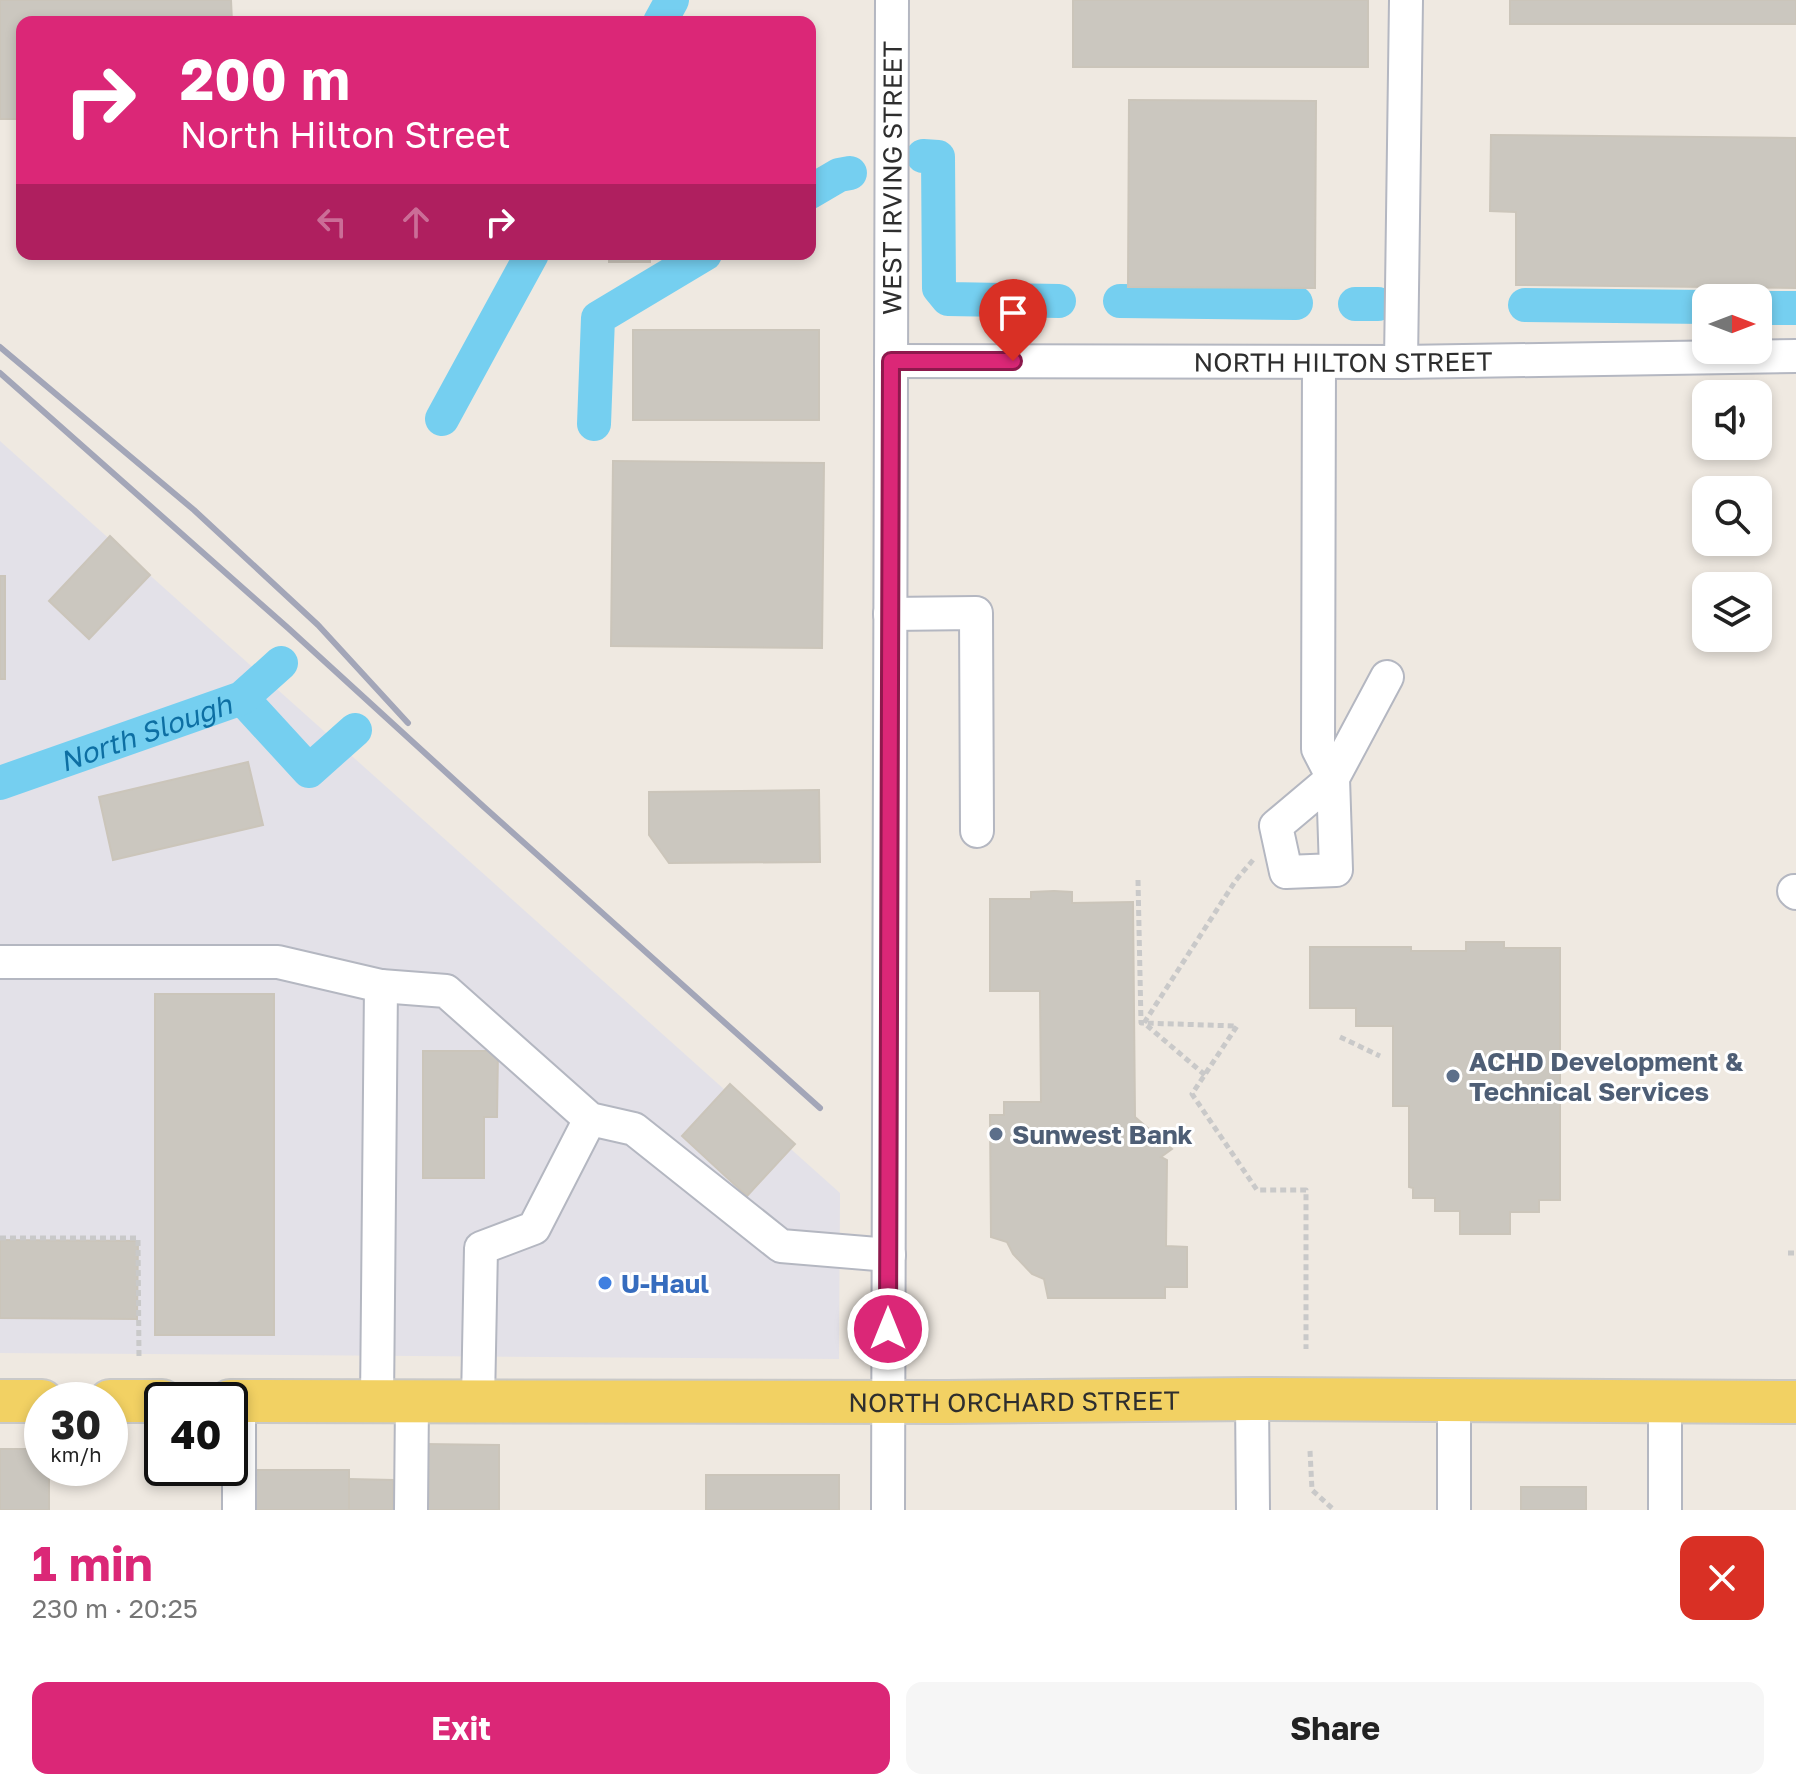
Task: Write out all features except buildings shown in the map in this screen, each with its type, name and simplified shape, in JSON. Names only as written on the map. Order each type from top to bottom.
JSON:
[{"type":"main road","name":"NORTH ORCHARD STREET","points":[[248,1401],[1252,1399],[1796,1402]]},
{"type":"main road","points":[[0,1401],[24,1401]]},
{"type":"street","name":"WEST IRVING STREET","points":[[888,1510],[892,0]]},
{"type":"street","points":[[1401,362],[1406,0]]},
{"type":"street","name":"NORTH HILTON STREET","points":[[891,361],[1401,362],[1796,356]]},
{"type":"street","points":[[1319,362],[1318,749],[1333,778],[1387,677]]},
{"type":"street","points":[[890,614],[976,613],[977,831]]},
{"type":"street","points":[[0,962],[278,962],[381,986],[446,991],[590,1119],[634,1129],[781,1246],[889,1255]]},
{"type":"street","points":[[381,986],[394,1401],[411,1510]]},
{"type":"street","points":[[478,1401],[481,1248],[534,1228],[590,1119]]},
{"type":"street","points":[[1252,1399],[1253,1510]]},
{"type":"street","points":[[1454,1400],[1454,1510]]},
{"type":"street","points":[[1665,1401],[1665,1510]]},
{"type":"street","points":[[238,1486],[239,1510]]},
{"type":"path","points":[[1144,1023],[1236,880],[1256,856]]},
{"type":"path","points":[[1138,880],[1141,1023],[1205,1075]]},
{"type":"path","points":[[1144,1023],[1237,1026],[1192,1094],[1257,1190],[1306,1190],[1306,1349]]},
{"type":"path","points":[[1340,1037],[1380,1056]]},
{"type":"path","points":[[0,1238],[138,1238],[139,1358]]},
{"type":"path","points":[[1788,1253],[1796,1253]]},
{"type":"path","points":[[1310,1451],[1312,1490],[1334,1510]]},
{"type":"shaded area","points":[[0,441],[840,1193],[839,1359],[0,1353]]},
{"type":"waterway","name":"North Slough","points":[[663,16],[672,0]]},
{"type":"waterway","points":[[923,156],[938,157],[939,288],[948,299],[1059,301]]},
{"type":"waterway","points":[[816,188],[839,175],[850,173]]},
{"type":"waterway","name":"North Slough","points":[[442,419],[529,260]]},
{"type":"waterway","points":[[594,424],[598,318],[695,260]]},
{"type":"waterway","points":[[1120,301],[1296,303]]},
{"type":"waterway","points":[[1355,304],[1378,304]]},
{"type":"waterway","points":[[1525,305],[1692,307]]},
{"type":"waterway","points":[[1772,308],[1796,308]]},
{"type":"waterway","name":"North Slough","points":[[0,783],[242,698],[281,663]]},
{"type":"waterway","points":[[242,698],[309,771],[355,730]]},
{"type":"railway","points":[[0,347],[194,510],[318,625],[408,723]]},
{"type":"railway","points":[[0,373],[820,1108]]},
{"type":"place","name":"ACHD Development & Technical Services","points":[[1453,1076]]},
{"type":"place","name":"Sunwest Bank","points":[[996,1134]]},
{"type":"place","name":"U-Haul","points":[[605,1283]]},
{"type":"route","points":[[888,1329],[891,361],[1013,361]]}]
